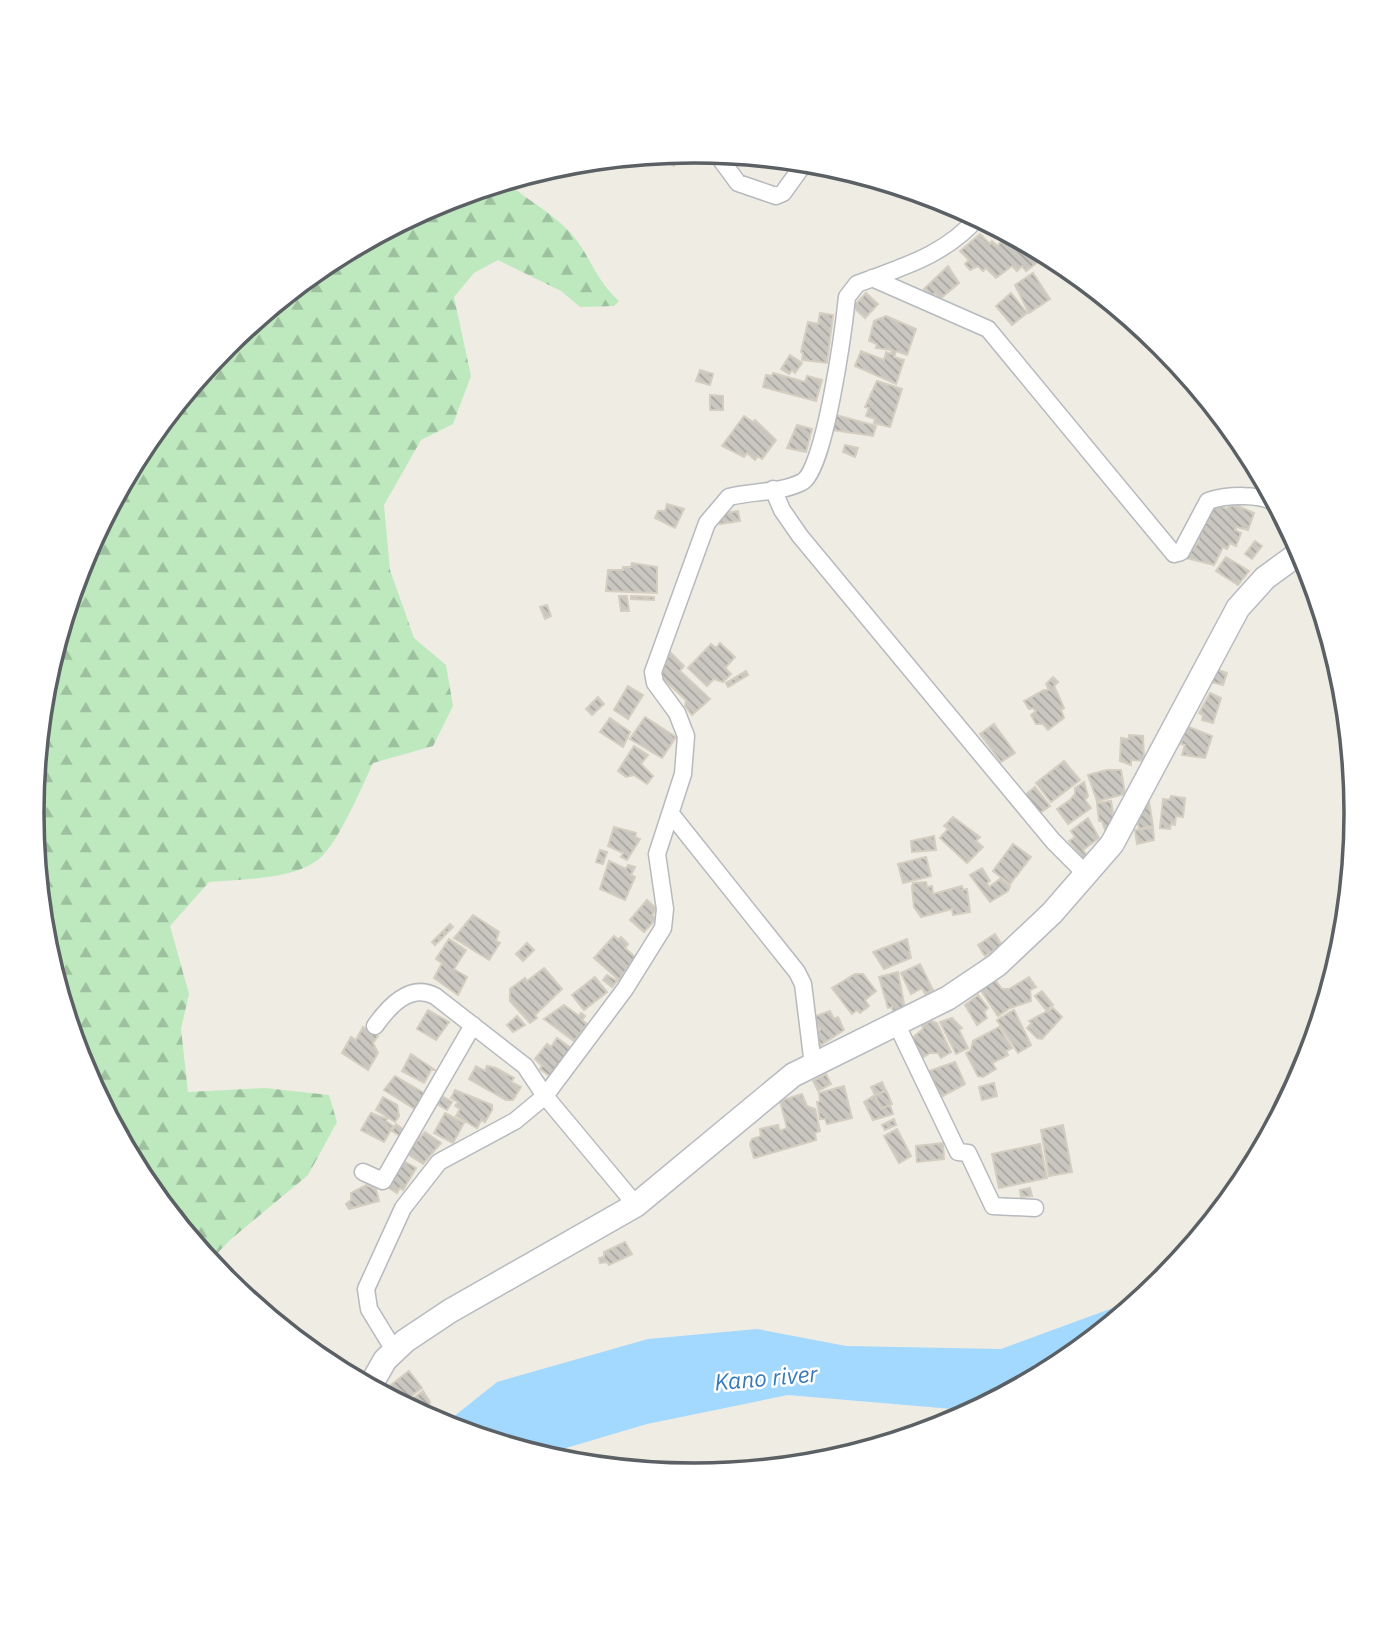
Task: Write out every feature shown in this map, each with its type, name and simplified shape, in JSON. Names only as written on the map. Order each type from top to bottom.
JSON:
[{"type":"main road","points":[[374,1380],[394,1350],[450,1311],[636,1205],[694,1159],[764,1097],[813,1065],[948,998],[997,965],[1087,875],[1112,844],[1238,608],[1265,578],[1293,558]]},
{"type":"street","points":[[724,164],[738,183],[760,193],[776,196],[783,193],[799,171]]},
{"type":"street","points":[[394,1350],[369,1309],[366,1289],[403,1208],[439,1161],[514,1121],[545,1096],[625,989],[663,928],[665,909],[657,854],[683,774],[686,736],[677,713],[655,683],[654,664],[712,514],[729,497],[804,482],[815,467],[825,429],[846,297],[857,284],[925,259],[949,245],[970,224]]},
{"type":"street","points":[[872,278],[988,329],[1174,554],[1181,552],[1208,501],[1263,498]]},
{"type":"street","points":[[774,489],[782,510],[800,536],[1044,830],[1087,875]]},
{"type":"street","points":[[671,814],[797,972],[803,984],[813,1065]]},
{"type":"street","points":[[375,1026],[392,1005],[407,994],[425,991],[525,1066],[545,1096],[636,1205]]},
{"type":"street","points":[[896,1023],[958,1152],[968,1153],[993,1206],[1035,1208]]},
{"type":"street","points":[[363,1172],[383,1181],[473,1025]]},
{"type":"green space","points":[[514,189],[570,233],[601,280],[619,301],[614,306],[580,307],[561,291],[498,260],[474,273],[454,297],[471,376],[453,424],[421,440],[384,505],[390,570],[414,638],[446,665],[453,706],[433,746],[373,763],[342,827],[320,858],[297,871],[252,879],[209,882],[170,926],[189,994],[181,1029],[188,1092],[265,1088],[329,1095],[337,1122],[308,1175],[216,1255],[153,1175],[131,1139],[93,1063],[66,982],[49,898],[44,814],[49,729],[66,645],[93,564],[131,488],[178,417],[234,353],[298,297],[369,250],[445,212]]},
{"type":"water","name":"Kano river","points":[[1122,1304],[1056,1355],[1020,1377],[956,1409],[788,1395],[647,1424],[559,1450],[485,1430],[452,1418],[497,1382],[648,1339],[757,1329],[846,1346],[1001,1349]]},
{"type":"building","points":[[980,234],[990,244],[992,241],[997,246],[1002,241],[1039,261],[1026,271],[1022,266],[1017,271],[1012,266],[996,278],[986,268],[983,271],[978,266],[970,270],[965,264],[969,260],[960,251]]},
{"type":"building","points":[[948,266],[959,283],[940,299],[935,293],[931,296],[924,289]]},
{"type":"building","points":[[1033,273],[1050,299],[1029,313],[1015,285]]},
{"type":"building","points":[[866,293],[878,304],[865,318],[853,307]]},
{"type":"building","points":[[1011,293],[1027,313],[1012,325],[996,306]]},
{"type":"building","points":[[820,313],[833,315],[827,363],[802,360],[801,352],[808,322],[818,324]]},
{"type":"building","points":[[886,316],[916,329],[907,355],[896,351],[894,357],[904,360],[896,384],[855,366],[861,351],[884,360],[886,352],[891,354],[892,350],[876,348],[877,344],[869,341],[874,321]]},
{"type":"building","points":[[790,355],[802,363],[795,373],[792,370],[789,374],[781,369]]},
{"type":"building","points":[[700,370],[713,374],[710,385],[696,381]]},
{"type":"building","points":[[773,373],[805,382],[807,376],[822,380],[816,401],[763,387],[766,375],[772,376]]},
{"type":"building","points":[[877,381],[902,389],[890,427],[874,423],[875,419],[866,416],[869,408],[865,407]]},
{"type":"building","points":[[710,395],[723,396],[723,410],[710,410]]},
{"type":"building","points":[[836,415],[876,426],[873,436],[832,430]]},
{"type":"building","points":[[744,416],[753,422],[755,420],[776,440],[762,459],[758,456],[755,460],[747,453],[744,457],[722,446]]},
{"type":"building","points":[[797,425],[812,429],[806,452],[787,448]]},
{"type":"building","points":[[845,445],[858,448],[855,457],[843,452]]},
{"type":"building","points":[[667,504],[684,509],[675,528],[655,518],[658,511],[665,511]]},
{"type":"building","points":[[1219,506],[1227,509],[1229,506],[1238,506],[1254,513],[1248,530],[1237,527],[1235,530],[1241,533],[1236,546],[1230,543],[1227,549],[1223,547],[1214,565],[1186,558],[1199,541],[1198,534],[1202,534],[1201,528],[1210,508]]},
{"type":"building","points":[[738,511],[740,521],[720,524],[719,519],[726,513]]},
{"type":"building","points":[[1255,541],[1262,546],[1252,559],[1245,554]]},
{"type":"building","points":[[1226,557],[1249,571],[1238,585],[1216,571]]},
{"type":"building","points":[[632,563],[657,567],[657,593],[606,591],[608,570],[623,570],[623,567],[631,567]]},
{"type":"building","points":[[619,596],[627,596],[629,611],[621,611]]},
{"type":"building","points":[[631,596],[654,597],[654,600],[631,599]]},
{"type":"building","points":[[547,605],[551,616],[545,619],[540,607]]},
{"type":"building","points":[[720,643],[735,657],[725,668],[731,674],[723,682],[714,679],[707,686],[688,668],[711,644],[716,648]]},
{"type":"building","points":[[670,652],[684,666],[680,671],[710,699],[692,715],[685,706],[686,700],[660,676]]},
{"type":"building","points":[[1215,669],[1227,673],[1223,685],[1211,682]]},
{"type":"building","points":[[746,671],[748,675],[728,687],[726,683]]},
{"type":"building","points":[[1053,677],[1058,682],[1054,686],[1064,708],[1061,710],[1064,718],[1048,730],[1043,724],[1036,724],[1031,715],[1036,711],[1029,709],[1024,701],[1049,690],[1046,684]]},
{"type":"building","points":[[628,686],[643,695],[628,719],[614,710]]},
{"type":"building","points":[[1210,693],[1221,698],[1213,723],[1202,720],[1203,715],[1199,713]]},
{"type":"building","points":[[598,697],[604,704],[592,715],[586,709]]},
{"type":"building","points":[[645,717],[676,737],[662,758],[630,739]]},
{"type":"building","points":[[610,718],[630,732],[623,747],[600,732]]},
{"type":"building","points":[[994,724],[1015,753],[1001,762],[980,734]]},
{"type":"building","points":[[1186,726],[1212,736],[1205,758],[1182,755],[1185,745],[1181,744]]},
{"type":"building","points":[[1129,735],[1143,736],[1144,761],[1131,760],[1131,765],[1120,761],[1121,738],[1129,739]]},
{"type":"building","points":[[634,746],[648,755],[641,764],[653,776],[647,784],[634,775],[626,777],[618,771]]},
{"type":"building","points":[[1064,761],[1080,780],[1051,802],[1036,783]]},
{"type":"building","points":[[1121,770],[1125,794],[1097,801],[1088,775]]},
{"type":"building","points":[[1084,782],[1088,796],[1085,800],[1091,808],[1068,824],[1057,809],[1070,800],[1075,794],[1075,788]]},
{"type":"building","points":[[1035,787],[1050,806],[1040,813],[1025,795]]},
{"type":"building","points":[[1171,796],[1185,798],[1183,817],[1176,816],[1175,825],[1171,824],[1170,829],[1160,828],[1163,799],[1170,800]]},
{"type":"building","points":[[1111,801],[1114,819],[1106,833],[1102,821],[1099,821],[1097,803]]},
{"type":"building","points":[[1149,802],[1153,826],[1139,829],[1136,815],[1142,814],[1143,803]]},
{"type":"building","points":[[953,817],[980,837],[976,841],[983,847],[967,863],[940,838],[948,829],[944,826]]},
{"type":"building","points":[[1088,818],[1099,838],[1083,850],[1089,858],[1084,861],[1069,841],[1075,837],[1071,831]]},
{"type":"building","points":[[614,827],[636,833],[635,837],[640,839],[627,860],[621,857],[623,853],[608,846]]},
{"type":"building","points":[[1153,828],[1154,840],[1137,844],[1135,830]]},
{"type":"building","points":[[934,836],[936,850],[912,852],[911,841]]},
{"type":"building","points":[[1013,844],[1031,857],[1010,884],[993,871]]},
{"type":"building","points":[[600,850],[607,852],[603,864],[596,862]]},
{"type":"building","points":[[926,857],[931,876],[903,883],[898,864]]},
{"type":"building","points":[[609,861],[626,869],[628,865],[635,867],[631,875],[635,877],[625,900],[600,889]]},
{"type":"building","points":[[982,868],[990,881],[987,883],[989,887],[1000,879],[1010,886],[1008,891],[990,902],[970,875]]},
{"type":"building","points":[[926,882],[927,887],[932,886],[933,894],[962,886],[963,890],[967,889],[970,912],[953,915],[952,909],[921,917],[914,907],[912,887],[913,883]]},
{"type":"building","points":[[647,900],[657,909],[652,915],[656,919],[644,932],[630,920]]},
{"type":"building","points":[[473,915],[499,932],[496,941],[500,943],[489,960],[454,938]]},
{"type":"building","points":[[450,924],[453,927],[435,945],[432,942]]},
{"type":"building","points":[[995,934],[1002,945],[985,956],[978,945]]},
{"type":"building","points":[[614,936],[618,940],[621,937],[628,944],[625,948],[635,957],[619,980],[594,958]]},
{"type":"building","points":[[449,939],[466,950],[454,969],[467,977],[458,995],[434,978],[442,963],[436,959]]},
{"type":"building","points":[[907,939],[911,958],[884,969],[873,952]]},
{"type":"building","points":[[527,943],[534,950],[523,961],[516,954]]},
{"type":"building","points":[[920,964],[933,990],[925,994],[922,988],[911,994],[901,973]]},
{"type":"building","points":[[544,968],[562,989],[530,1023],[510,1001],[510,989],[525,978],[527,981]]},
{"type":"building","points":[[898,972],[905,1009],[893,1012],[892,1007],[888,1008],[879,977]]},
{"type":"building","points":[[855,974],[863,974],[876,991],[865,1000],[869,1006],[860,1013],[857,1010],[852,1014],[832,988]]},
{"type":"building","points":[[607,975],[617,981],[612,987],[603,980]]},
{"type":"building","points":[[595,977],[607,992],[584,1010],[572,995]]},
{"type":"building","points":[[1029,977],[1036,987],[1030,990],[1031,1001],[1010,1008],[998,1016],[980,989],[995,980],[1002,989],[1009,989]]},
{"type":"building","points":[[1042,991],[1053,1005],[1046,1010],[1035,996]]},
{"type":"building","points":[[978,995],[988,1008],[984,1012],[987,1018],[977,1025],[965,1005]]},
{"type":"building","points":[[564,1005],[579,1016],[581,1013],[585,1016],[582,1020],[587,1024],[574,1041],[544,1019]]},
{"type":"building","points":[[1053,1008],[1062,1017],[1042,1039],[1037,1038],[1027,1028],[1032,1023],[1029,1021]]},
{"type":"building","points":[[428,1010],[449,1022],[436,1040],[417,1029]]},
{"type":"building","points":[[1014,1010],[1031,1045],[1018,1053],[997,1020]]},
{"type":"building","points":[[830,1011],[834,1019],[838,1017],[844,1030],[821,1045],[815,1033],[820,1030],[813,1017]]},
{"type":"building","points":[[517,1016],[525,1025],[513,1032],[507,1025]]},
{"type":"building","points":[[952,1018],[962,1028],[959,1030],[968,1048],[956,1054],[940,1022]]},
{"type":"building","points":[[931,1021],[937,1023],[951,1052],[941,1058],[938,1053],[930,1053],[922,1058],[912,1038],[923,1029],[922,1025]]},
{"type":"building","points":[[363,1027],[378,1036],[373,1043],[378,1053],[368,1070],[342,1053],[351,1037],[356,1040]]},
{"type":"building","points":[[999,1027],[1012,1048],[1006,1051],[1008,1055],[992,1063],[996,1069],[983,1077],[978,1076],[966,1053],[971,1050],[973,1041]]},
{"type":"building","points":[[557,1038],[571,1048],[551,1077],[540,1069],[542,1066],[535,1059],[547,1044],[551,1047]]},
{"type":"building","points":[[411,1054],[435,1070],[431,1070],[424,1083],[402,1071]]},
{"type":"building","points":[[955,1062],[965,1084],[941,1097],[929,1071]]},
{"type":"building","points":[[476,1066],[485,1071],[487,1066],[496,1068],[514,1078],[511,1082],[521,1087],[513,1100],[506,1100],[469,1079]]},
{"type":"building","points":[[826,1074],[831,1084],[818,1091],[813,1081]]},
{"type":"building","points":[[395,1076],[424,1093],[415,1109],[384,1090]]},
{"type":"building","points":[[882,1082],[886,1091],[875,1095],[871,1087]]},
{"type":"building","points":[[994,1083],[997,1096],[982,1100],[979,1087]]},
{"type":"building","points":[[844,1086],[852,1118],[827,1124],[825,1119],[820,1119],[817,1102],[820,1101],[819,1093]]},
{"type":"building","points":[[455,1090],[492,1105],[485,1122],[481,1120],[477,1128],[456,1116],[460,1109],[455,1106],[458,1102],[451,1098]]},
{"type":"building","points":[[886,1090],[892,1104],[881,1109],[875,1095]]},
{"type":"building","points":[[802,1094],[807,1106],[815,1109],[820,1131],[815,1133],[816,1140],[754,1158],[750,1144],[752,1139],[761,1136],[760,1129],[778,1125],[780,1131],[787,1128],[780,1101]]},
{"type":"building","points":[[875,1095],[881,1109],[890,1105],[893,1114],[873,1120],[864,1102]]},
{"type":"building","points":[[442,1096],[452,1102],[447,1110],[437,1104]]},
{"type":"building","points":[[383,1097],[397,1105],[399,1116],[395,1122],[376,1110]]},
{"type":"building","points":[[371,1113],[387,1119],[393,1126],[384,1142],[361,1130]]},
{"type":"building","points":[[445,1113],[464,1123],[453,1143],[434,1133]]},
{"type":"building","points":[[894,1119],[896,1125],[885,1130],[882,1125]]},
{"type":"building","points":[[396,1124],[404,1130],[400,1136],[392,1131]]},
{"type":"building","points":[[1063,1125],[1072,1172],[1049,1176],[1041,1130]]},
{"type":"building","points":[[897,1129],[911,1156],[899,1163],[884,1136]]},
{"type":"building","points":[[425,1132],[441,1143],[423,1164],[406,1153]]},
{"type":"building","points":[[943,1143],[944,1159],[917,1162],[916,1146]]},
{"type":"building","points":[[1040,1144],[1047,1178],[999,1188],[992,1154]]},
{"type":"building","points":[[404,1161],[416,1168],[403,1190],[400,1188],[397,1193],[389,1188]]},
{"type":"building","points":[[366,1185],[376,1189],[379,1201],[349,1209],[346,1204],[351,1200],[351,1193]]},
{"type":"building","points":[[1030,1188],[1032,1196],[1021,1197],[1020,1190]]},
{"type":"building","points":[[625,1242],[632,1254],[609,1265],[607,1262],[600,1263],[599,1258],[604,1257],[604,1252]]},
{"type":"building","points":[[409,1371],[422,1388],[409,1398],[388,1387]]},
{"type":"building","points":[[423,1391],[430,1402],[429,1407],[412,1399]]}]
